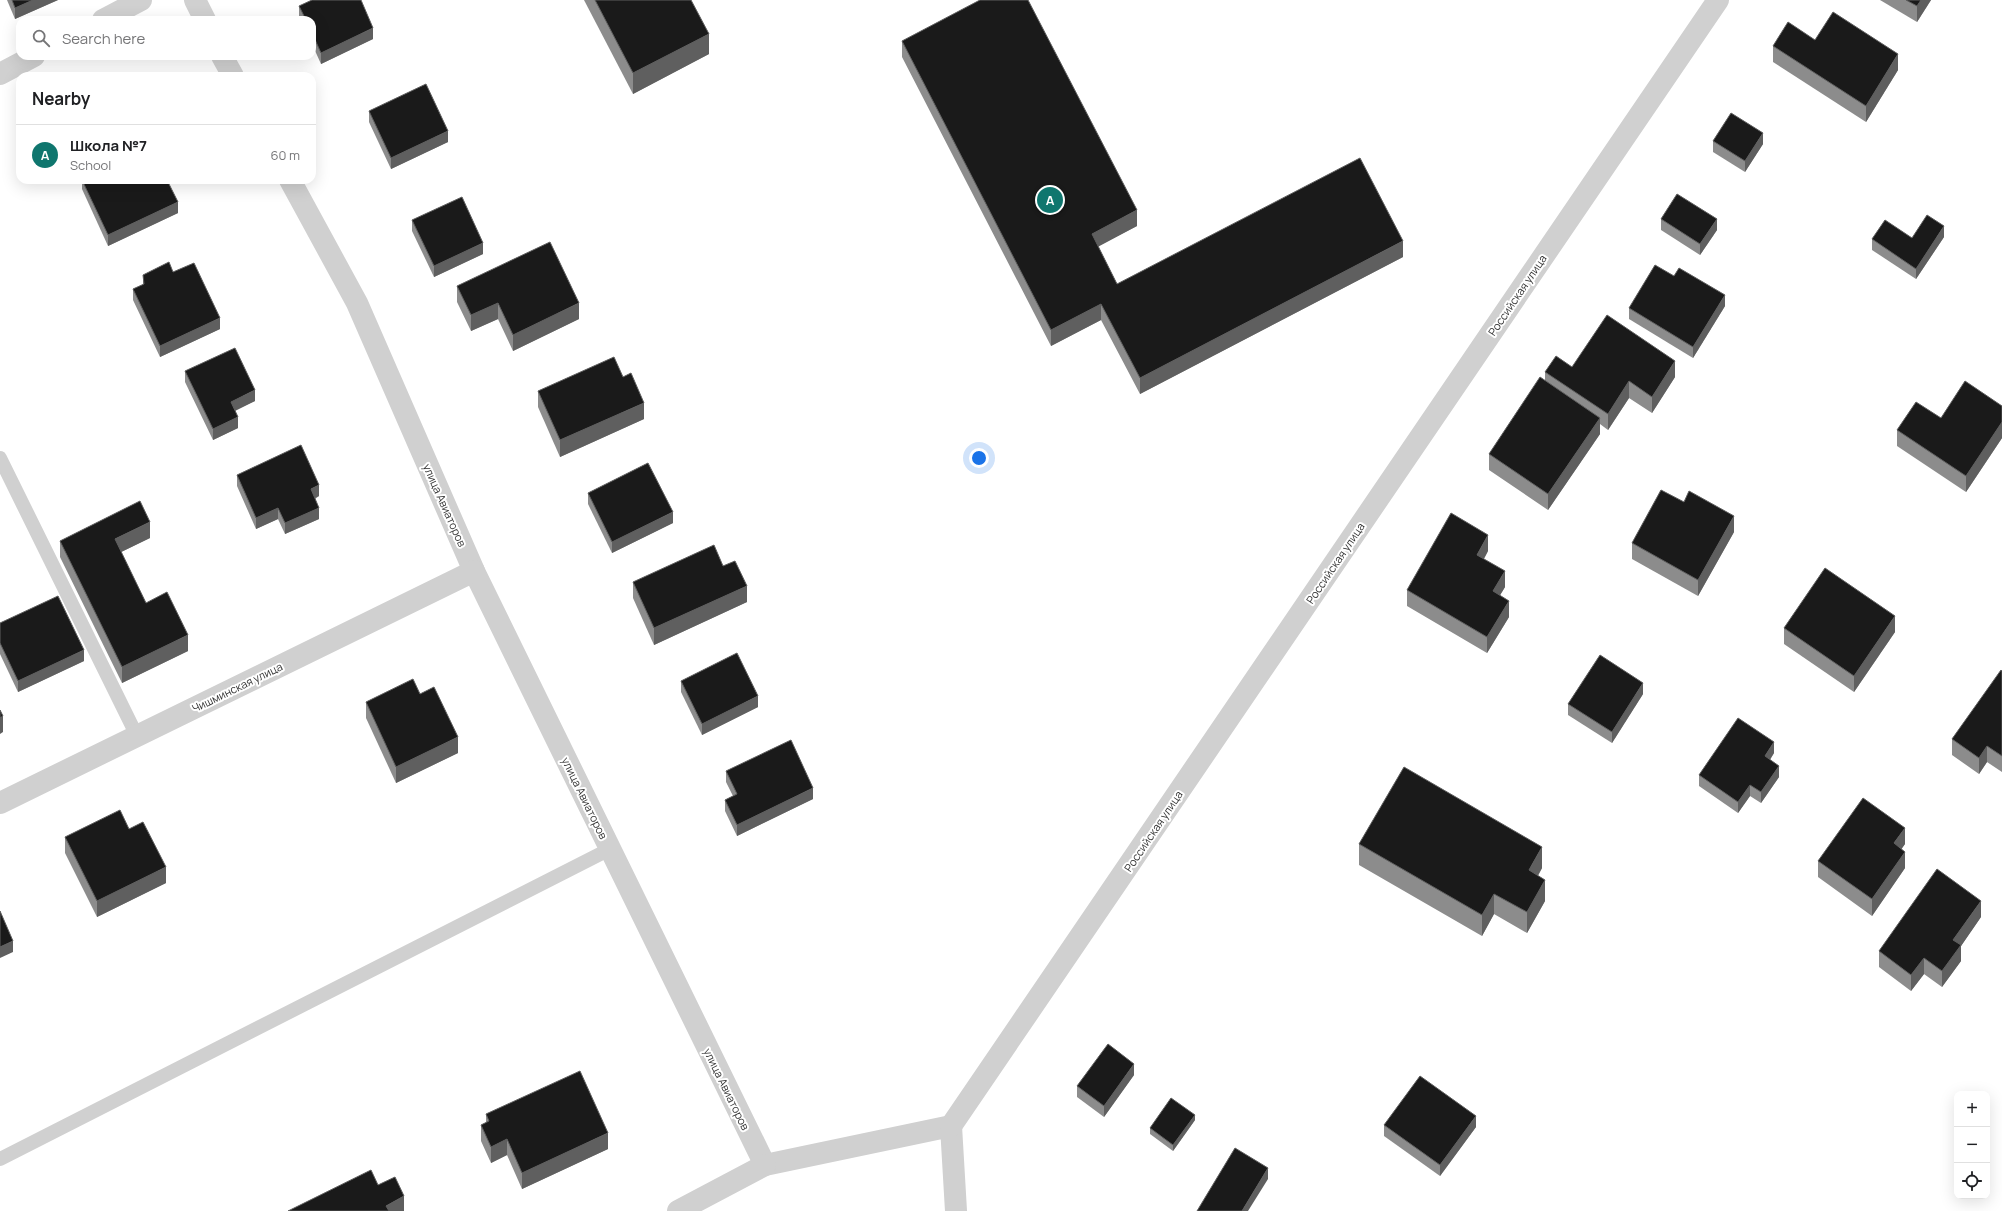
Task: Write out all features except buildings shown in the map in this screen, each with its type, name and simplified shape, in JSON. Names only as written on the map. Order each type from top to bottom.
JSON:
[{"type":"street","points":[[111,16],[141,0]]},
{"type":"street","points":[[195,0],[202,16]]},
{"type":"street","name":"Российская улица","points":[[951,1126],[1718,0]]},
{"type":"street","points":[[0,74],[26,60]]},
{"type":"street","points":[[224,60],[231,72]]},
{"type":"street","name":"улица Авиаторов","points":[[292,184],[357,303],[474,571],[765,1165]]},
{"type":"street","name":"Чишминская улица","points":[[0,803],[474,571]]},
{"type":"street","points":[[678,1211],[765,1165],[951,1126],[956,1211]]},
{"type":"lane","points":[[0,458],[138,736]]},
{"type":"lane","points":[[0,1159],[610,849]]},
{"type":"place","name":"Школа №7","points":[[1050,200]]}]
